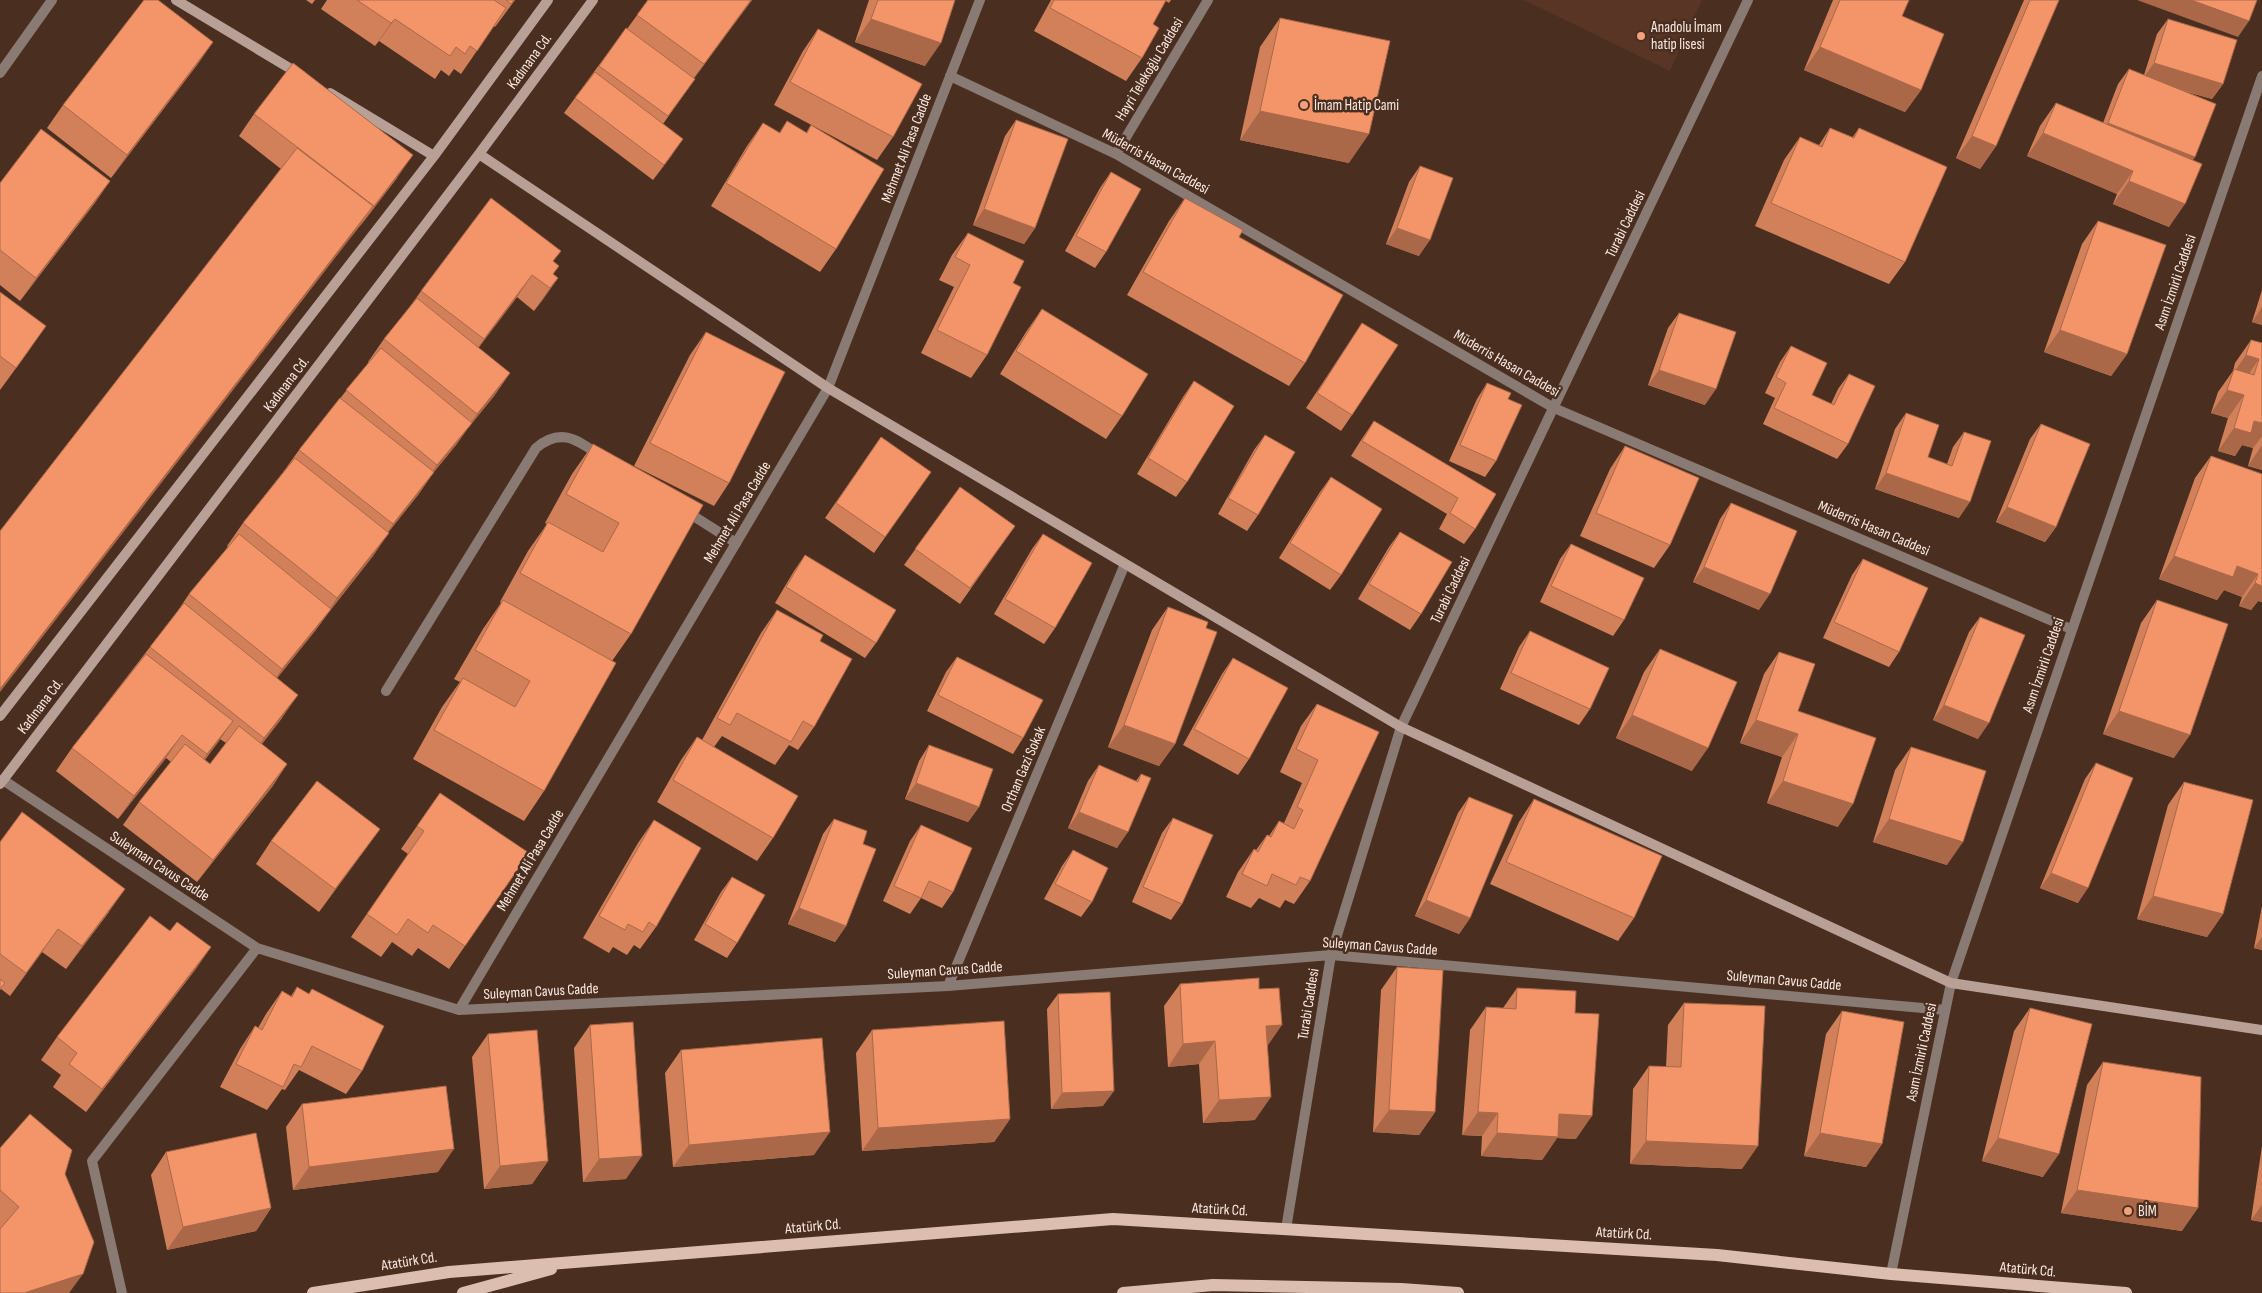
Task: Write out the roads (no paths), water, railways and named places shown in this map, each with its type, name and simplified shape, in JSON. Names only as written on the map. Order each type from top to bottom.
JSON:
[{"type":"main road","name":"Atatürk Cd.","points":[[312,1293],[449,1272],[1113,1219],[1716,1255],[1891,1274],[2126,1293]]},
{"type":"main road","points":[[462,1293],[580,1261]]},
{"type":"main road","points":[[1122,1293],[1213,1285],[1322,1290],[1401,1289],[1458,1293]]},
{"type":"street","points":[[0,73],[52,0]]},
{"type":"street","points":[[176,0],[434,156]]},
{"type":"street","name":"Kadınana Cd.","points":[[0,716],[434,156],[548,0]]},
{"type":"street","name":"Kadınana Cd.","points":[[2,782],[479,154],[593,0]]},
{"type":"street","name":"Mehmet Ali Pasa Cadde","points":[[459,1010],[828,388],[980,0]]},
{"type":"street","name":"Hayri Telekoğlu Caddesi","points":[[1116,154],[1208,0]]},
{"type":"street","name":"Turabi Caddesi","points":[[1286,1229],[1331,956],[1401,726],[1748,0]]},
{"type":"street","name":"Müderris Hasan Caddesi","points":[[950,76],[1116,154],[1554,408],[2071,629]]},
{"type":"street","name":"Asım İzmirli Caddesi","points":[[1891,1274],[1951,983],[2262,76]]},
{"type":"street","points":[[479,154],[828,388],[1401,726],[1951,983],[2262,1030]]},
{"type":"street","points":[[386,691],[536,448],[553,438],[572,438],[613,464]]},
{"type":"street","points":[[679,506],[736,543]]},
{"type":"street","name":"Orthan Gazi Sokak","points":[[948,986],[1125,564]]},
{"type":"street","name":"Suleyman Cavus Cadde","points":[[2,782],[257,948],[459,1010],[948,986],[1331,956],[1945,1010]]},
{"type":"street","points":[[122,1293],[92,1161],[257,948]]},
{"type":"place","name":"Anadolu İmam hatip lisesi","points":[[1641,36]]},
{"type":"place","name":"İmam Hatip Cami","points":[[1304,105]]},
{"type":"place","name":"BİM","points":[[2128,1211]]}]
